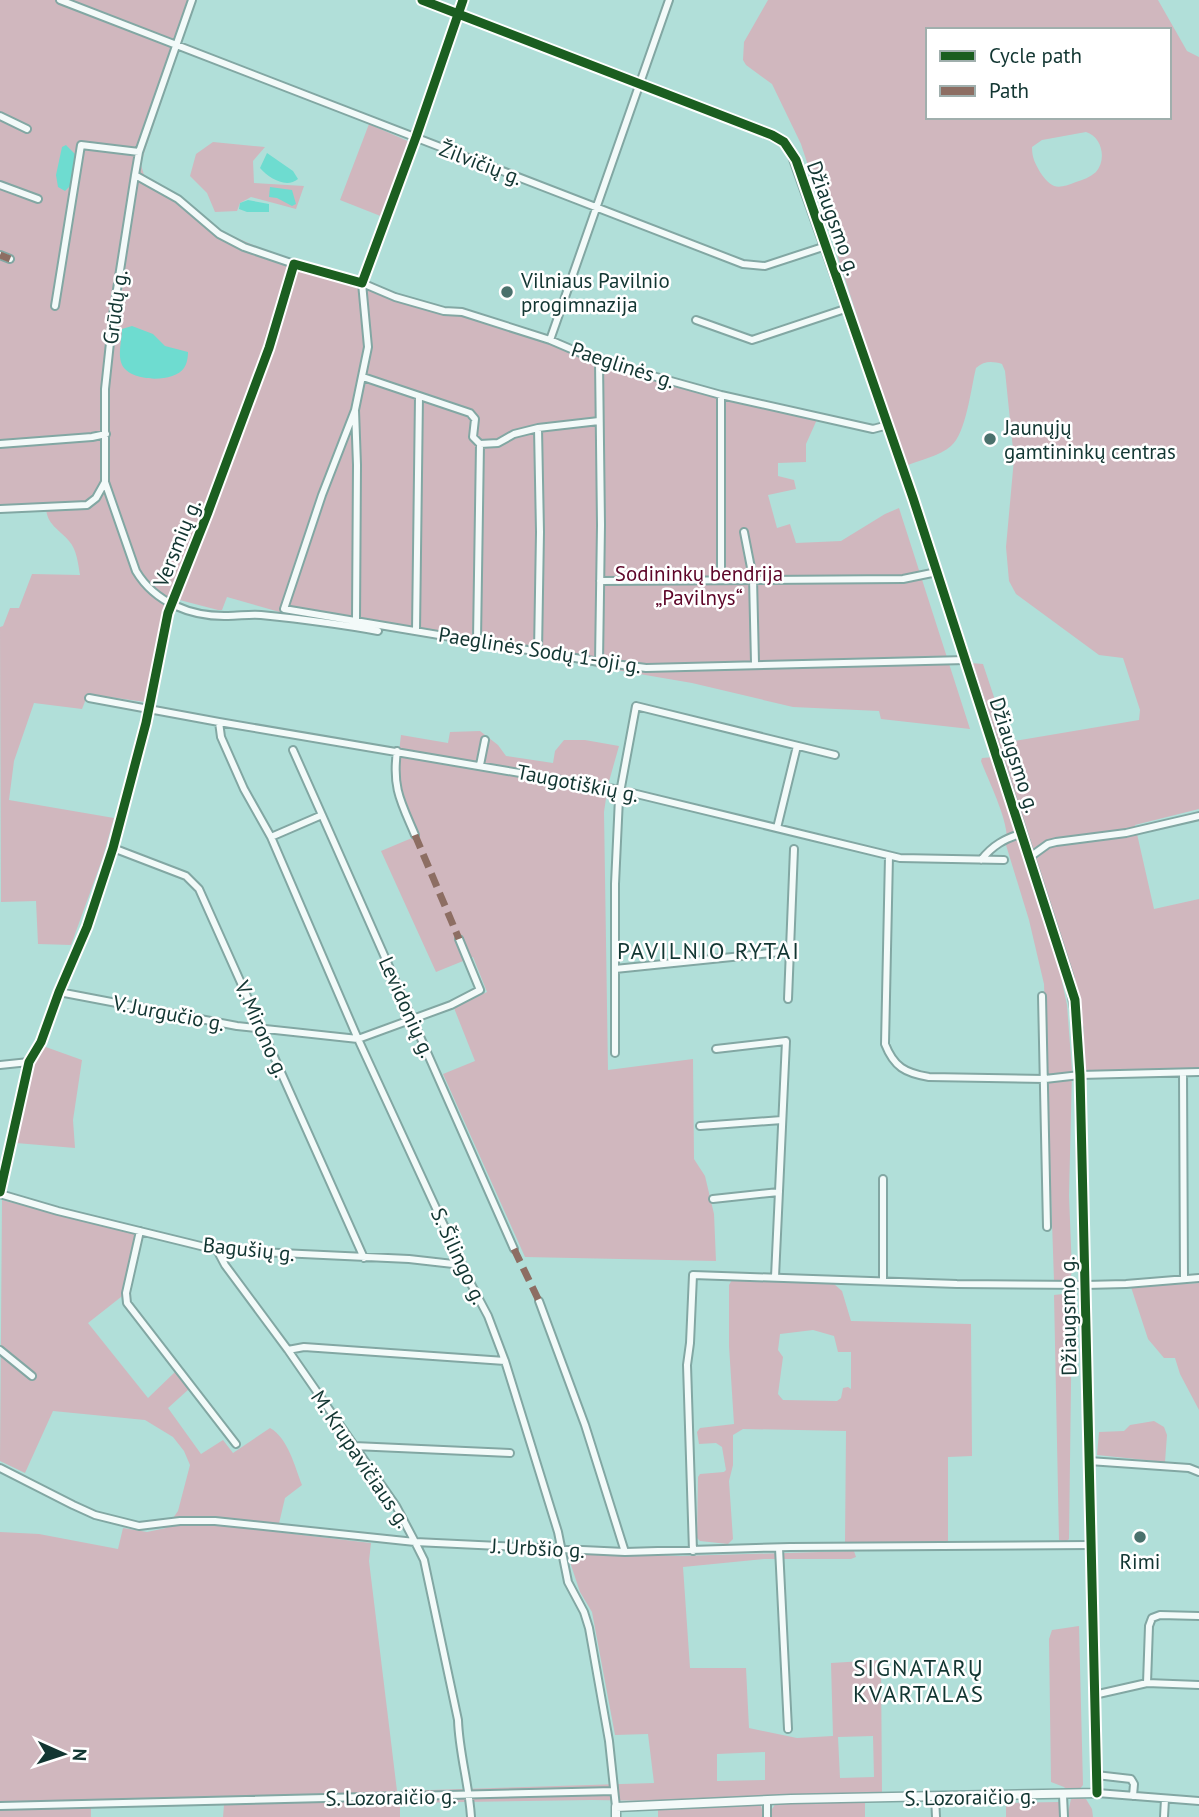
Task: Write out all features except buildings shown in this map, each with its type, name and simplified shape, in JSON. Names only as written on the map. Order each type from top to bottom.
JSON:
[{"type":"street","name":"Žilvičių g.","points":[[60,0],[752,266],[765,266],[826,246]]},
{"type":"street","name":"Grūdų g.","points":[[171,604],[154,592],[136,571],[105,482],[105,389],[139,152],[192,0]]},
{"type":"street","name":"Džiaugsmo g.","points":[[422,0],[772,135],[784,142],[796,160],[937,572],[1023,833],[1074,1000],[1080,1075],[1097,1793]]},
{"type":"street","points":[[356,621],[355,410],[368,339],[362,283],[463,0]]},
{"type":"street","points":[[550,340],[669,0]]},
{"type":"street","points":[[0,116],[27,129]]},
{"type":"street","points":[[55,306],[81,145],[139,152]]},
{"type":"street","points":[[135,174],[178,199],[219,234],[244,247],[362,283]]},
{"type":"street","points":[[0,185],[38,199]]},
{"type":"street","points":[[0,255],[10,259]]},
{"type":"street","name":"Versmių g.","points":[[0,1193],[29,1062],[41,1042],[96,901],[113,848],[149,709],[171,604],[269,348],[294,264]]},
{"type":"street","name":"Paeglinės g.","points":[[362,283],[396,297],[443,311],[462,312],[550,340],[599,361],[720,395],[873,429],[888,425]]},
{"type":"street","points":[[696,320],[752,340],[848,308]]},
{"type":"street","points":[[599,361],[599,662]]},
{"type":"street","points":[[363,377],[474,415],[473,437],[480,444],[477,640]]},
{"type":"street","points":[[720,395],[721,580]]},
{"type":"street","points":[[416,631],[419,396]]},
{"type":"street","name":"Paeglinės Sodų 1-oji g.","points":[[355,410],[322,495],[284,609],[646,668],[755,663],[966,660]]},
{"type":"street","points":[[480,444],[498,443],[514,434],[538,428],[600,421]]},
{"type":"street","points":[[538,428],[538,652]]},
{"type":"street","points":[[0,443],[106,434]]},
{"type":"street","points":[[0,509],[87,505],[96,498],[105,482]]},
{"type":"street","points":[[744,533],[753,578],[755,663]]},
{"type":"street","points":[[600,581],[903,579],[937,572]]},
{"type":"street","points":[[171,604],[216,616],[260,615],[378,631]]},
{"type":"street","name":"Taugotiškių g.","points":[[89,698],[620,790],[889,856],[925,860],[1004,860]]},
{"type":"street","points":[[615,1053],[615,884],[620,790],[636,706],[835,755]]},
{"type":"street","name":"S. Šilingo g.","points":[[219,722],[221,737],[239,778],[271,836],[358,1039],[488,1316],[505,1361],[562,1549],[568,1582],[589,1628],[609,1741],[616,1817]]},
{"type":"street","points":[[480,765],[485,740]]},
{"type":"street","points":[[777,828],[797,746]]},
{"type":"street","name":"Levidonių g.","points":[[293,751],[514,1249]]},
{"type":"street","points":[[397,751],[396,788],[415,835]]},
{"type":"street","points":[[271,836],[322,815]]},
{"type":"street","points":[[1030,857],[1048,844],[1056,842],[1126,833],[1199,816]]},
{"type":"street","points":[[981,860],[1004,839],[1023,833]]},
{"type":"street","name":"V. Mirono g.","points":[[113,848],[186,876],[205,898],[364,1258]]},
{"type":"street","points":[[788,999],[794,849]]},
{"type":"street","points":[[889,856],[889,964],[885,1044],[893,1059],[910,1074],[929,1077],[1045,1079],[1080,1075],[1199,1072]]},
{"type":"street","name":"V. Jurgučio g.","points":[[59,992],[237,1026],[358,1039],[451,1005],[480,990],[460,939]]},
{"type":"street","points":[[615,969],[790,951]]},
{"type":"street","points":[[1042,996],[1047,1227]]},
{"type":"street","points":[[716,1049],[786,1041],[775,1277]]},
{"type":"street","points":[[0,1065],[29,1062]]},
{"type":"street","points":[[1183,1073],[1184,1279]]},
{"type":"street","points":[[700,1126],[782,1120]]},
{"type":"street","points":[[883,1179],[883,1282]]},
{"type":"street","points":[[713,1199],[779,1192]]},
{"type":"street","name":"Bagušių g.","points":[[0,1193],[58,1211],[217,1250],[409,1259],[463,1265]]},
{"type":"street","points":[[140,1231],[127,1303],[236,1444]]},
{"type":"street","name":"M. Krupavičiaus g.","points":[[217,1250],[396,1506],[424,1560],[470,1795],[471,1817]]},
{"type":"street","points":[[693,1551],[687,1365],[693,1275],[883,1282],[1085,1285],[1199,1278]]},
{"type":"street","points":[[539,1301],[585,1424],[625,1552]]},
{"type":"street","points":[[288,1350],[304,1347],[505,1361]]},
{"type":"street","points":[[0,1350],[32,1376]]},
{"type":"street","points":[[354,1446],[510,1453]]},
{"type":"street","points":[[1089,1461],[1189,1468],[1199,1472]]},
{"type":"street","name":"J. Urbšio g.","points":[[0,1468],[73,1505],[132,1526],[180,1521],[215,1521],[415,1542],[625,1552],[1091,1545]]},
{"type":"street","points":[[779,1548],[788,1729]]},
{"type":"street","points":[[1147,1683],[1149,1626],[1152,1618],[1160,1615],[1199,1616]]},
{"type":"street","points":[[1094,1695],[1147,1683],[1199,1685]]},
{"type":"street","points":[[1096,1775],[1131,1779],[1134,1784],[1133,1796]]},
{"type":"street","name":"S. Lozoraičio g.","points":[[0,1806],[614,1791]]},
{"type":"street","name":"S. Lozoraičio g.","points":[[616,1807],[767,1800],[1097,1793],[1199,1801]]},
{"type":"street","points":[[1063,1795],[1064,1817]]},
{"type":"street","points":[[935,1797],[936,1817]]},
{"type":"street","points":[[1164,1817],[1165,1799]]},
{"type":"street","points":[[767,1800],[767,1817]]},
{"type":"green space","name":"Sodininkų bendrija „Pavilnys“","points":[[0,0],[196,0],[141,165],[144,175],[190,204],[221,231],[281,257],[601,358],[715,392],[819,415],[806,444],[806,462],[778,463],[778,476],[794,480],[796,489],[768,495],[777,528],[790,524],[796,543],[841,541],[899,508],[970,729],[881,719],[879,711],[793,707],[692,683],[283,613],[227,597],[222,610],[218,610],[168,597],[162,614],[145,702],[88,694],[82,709],[34,703],[14,761],[9,800],[114,818],[71,945],[38,944],[36,901],[1,902],[0,627],[3,626],[10,608],[19,608],[32,574],[80,575],[74,549],[51,523],[46,508],[0,511]]},
{"type":"green space","points":[[768,0],[1158,0],[1187,51],[1199,57],[1199,809],[1135,825],[1154,909],[1199,899],[1199,1070],[1084,1072],[1082,1018],[1077,992],[971,663],[983,664],[1009,742],[1139,720],[1140,710],[1123,658],[1099,655],[1016,594],[1009,581],[1006,547],[1014,459],[1002,364],[988,362],[976,368],[961,432],[951,446],[906,466],[801,144],[772,84],[743,60],[744,42]],"holes":[[[1086,132],[1099,143],[1102,155],[1094,174],[1060,187],[1052,185],[1044,178],[1033,157],[1032,147],[1042,140]]]},
{"type":"green space","points":[[369,124],[410,142],[383,217],[340,200]]},
{"type":"green space","points":[[213,142],[265,147],[253,161],[254,183],[304,186],[296,209],[251,197],[240,203],[237,211],[215,212],[207,193],[190,176],[196,154]]},
{"type":"green space","points":[[480,731],[498,745],[506,756],[553,763],[555,751],[564,740],[585,740],[619,746],[604,812],[608,1070],[693,1059],[694,1159],[705,1176],[714,1214],[716,1261],[525,1257],[443,1074],[475,1061],[454,1008],[487,992],[473,957],[436,972],[381,851],[419,835],[399,776],[401,735],[448,743],[450,732]]},
{"type":"green space","points":[[994,757],[1060,972],[1067,1005],[1072,1071],[1070,1280],[1054,1281],[1044,984],[1029,920],[1006,845],[1003,816],[981,761],[982,758]]},
{"type":"green space","points":[[43,1046],[82,1060],[73,1120],[75,1148],[16,1143],[32,1065]]},
{"type":"green space","points":[[2,1200],[135,1234],[121,1297],[88,1323],[148,1398],[175,1372],[189,1389],[168,1408],[201,1454],[223,1440],[233,1453],[270,1428],[282,1439],[302,1485],[285,1498],[277,1532],[371,1543],[369,1561],[397,1791],[654,1783],[648,1734],[615,1735],[592,1612],[580,1592],[567,1553],[680,1556],[854,1551],[856,1557],[851,1559],[764,1559],[683,1567],[690,1668],[746,1668],[749,1728],[797,1738],[833,1736],[831,1663],[881,1660],[882,1794],[657,1801],[400,1803],[400,1817],[223,1817],[224,1805],[91,1808],[91,1817],[0,1817],[0,1532],[39,1534],[118,1549],[123,1528],[147,1532],[166,1528],[178,1511],[190,1465],[184,1451],[173,1437],[145,1420],[53,1411],[25,1473],[0,1461]],"holes":[[[873,1736],[874,1777],[840,1778],[838,1737]],[[765,1752],[765,1780],[717,1781],[717,1754]]]},
{"type":"green space","points":[[733,1278],[834,1284],[842,1291],[851,1321],[971,1324],[972,1456],[948,1457],[948,1543],[845,1544],[846,1431],[743,1429],[733,1435],[733,1465],[729,1481],[733,1539],[728,1544],[700,1541],[697,1538],[698,1477],[700,1474],[726,1470],[722,1447],[716,1443],[699,1444],[697,1432],[700,1428],[734,1424],[729,1346],[729,1285]],"holes":[[[813,1330],[834,1336],[838,1352],[851,1352],[851,1389],[843,1388],[841,1398],[837,1401],[783,1400],[778,1394],[783,1357],[778,1350],[780,1334]]]},
{"type":"green space","points":[[1199,1283],[1199,1410],[1180,1374],[1175,1358],[1164,1358],[1148,1339],[1131,1287]]},
{"type":"green space","points":[[1063,1294],[1070,1300],[1072,1307],[1069,1539],[1066,1542],[1059,1540],[1054,1295]]},
{"type":"green space","points":[[1154,1421],[1164,1427],[1167,1435],[1165,1462],[1097,1455],[1099,1432],[1124,1431],[1130,1425]]},
{"type":"green space","points":[[1079,1626],[1083,1785],[1079,1790],[1067,1790],[1051,1782],[1049,1639],[1052,1630]]},
{"type":"green space","points":[[1071,1799],[1086,1799],[1093,1817],[1067,1817]]},
{"type":"green space","points":[[865,1802],[865,1817],[770,1817],[776,1803]]},
{"type":"green space","points":[[1059,1802],[1059,1817],[1006,1817],[1006,1803]]},
{"type":"green space","points":[[758,1804],[764,1817],[658,1817],[658,1807]]},
{"type":"water","points":[[66,145],[75,154],[71,185],[65,191],[58,187],[56,175],[62,147]]},
{"type":"water","points":[[267,153],[293,171],[298,179],[283,183],[264,172],[260,168]]},
{"type":"water","points":[[270,187],[292,190],[296,204],[292,206],[269,197]]},
{"type":"water","points":[[248,200],[269,204],[269,212],[247,212],[239,209],[240,203]]},
{"type":"water","points":[[132,326],[153,334],[165,346],[188,352],[184,368],[170,377],[150,378],[131,374],[121,362],[120,354],[122,329]]},
{"type":"marked path","points":[[0,255],[10,259]]},
{"type":"marked path","points":[[415,835],[459,939]]},
{"type":"marked path","points":[[514,1249],[539,1301]]},
{"type":"cycle path","points":[[422,0],[772,135],[784,142],[796,160],[913,498],[1075,1000],[1080,1075],[1097,1793]]},
{"type":"cycle path","points":[[0,1192],[29,1062],[41,1042],[87,927],[113,848],[146,723],[168,613],[269,348],[294,264],[362,283],[463,0]]},
{"type":"place","name":"Vilniaus Pavilnio progimnazija","points":[[507,292]]},
{"type":"place","name":"Jaunųjų gamtininkų centras","points":[[990,439]]},
{"type":"place","name":"Rimi","points":[[1140,1537]]},
{"type":"district","name":"PAVILNIO RYTAI","points":[[709,950]]},
{"type":"district","name":"SIGNATARŲ KVARTALAS","points":[[919,1680]]}]
